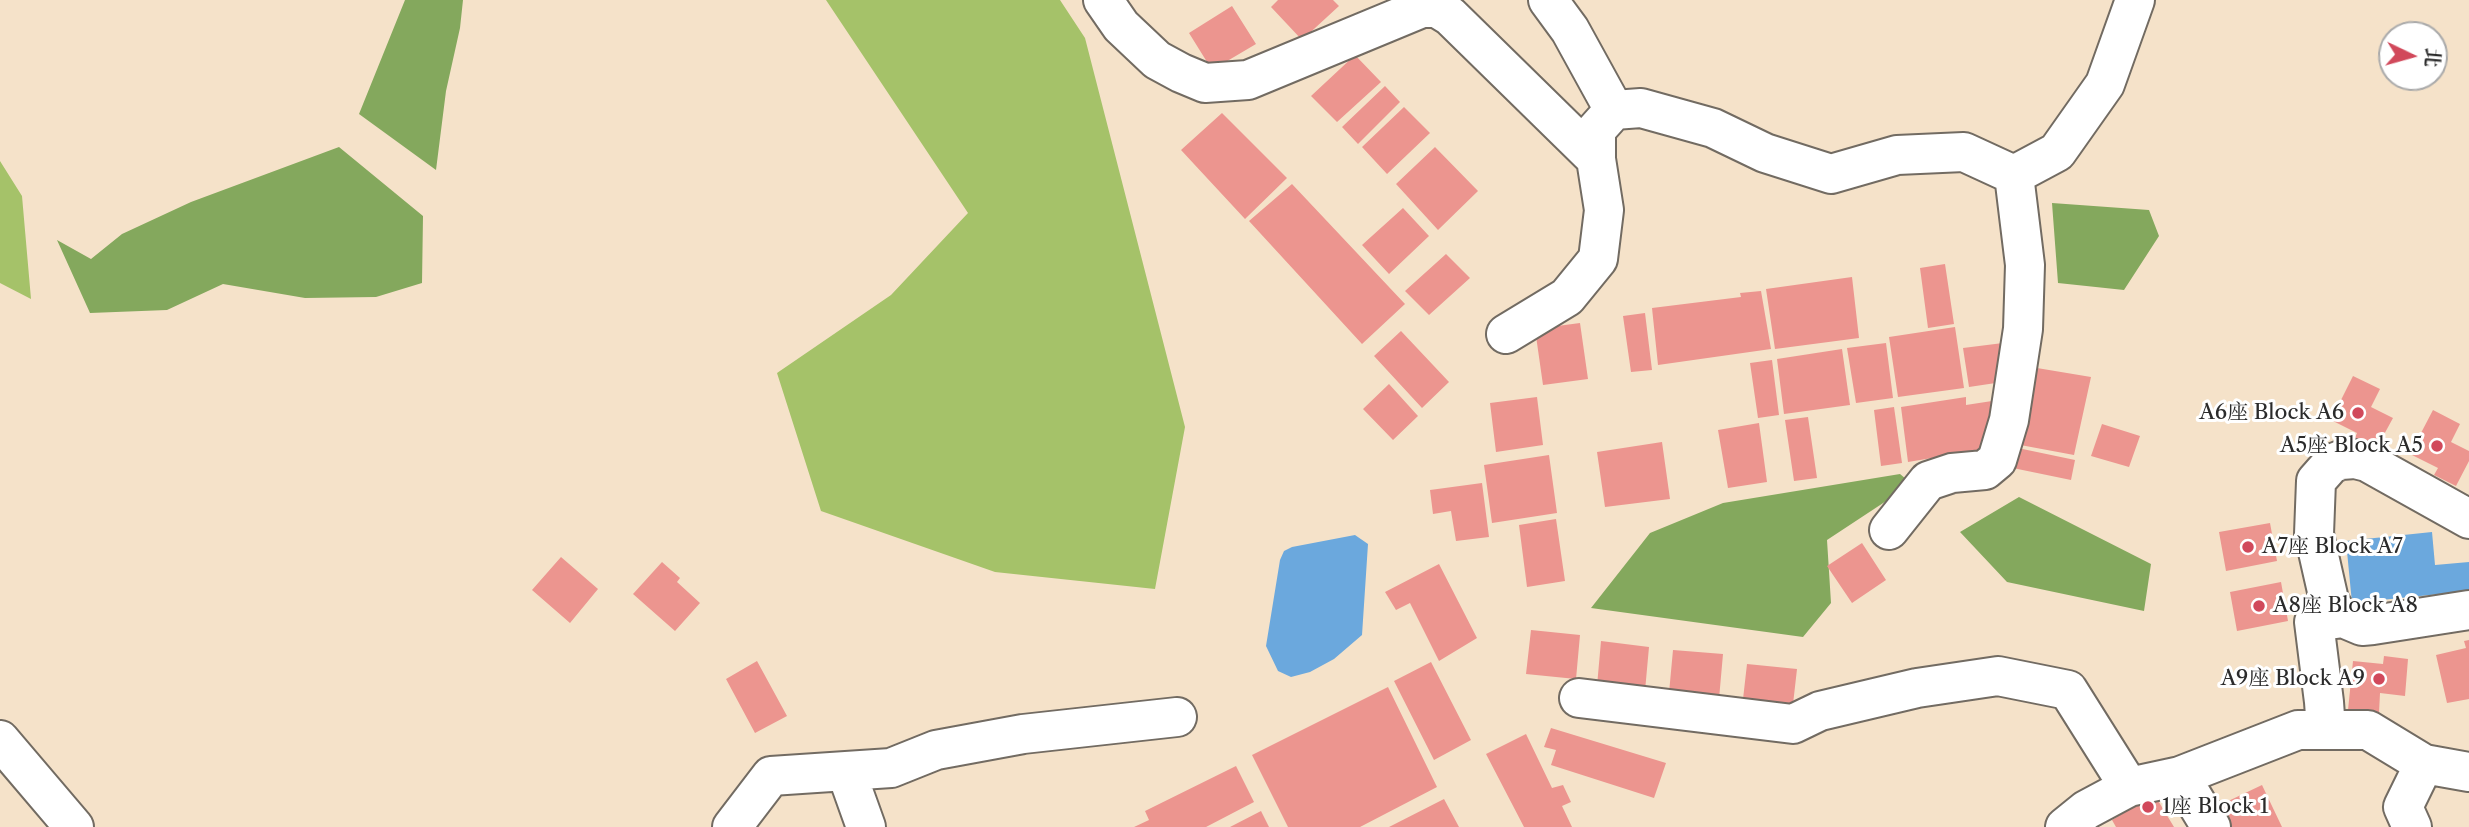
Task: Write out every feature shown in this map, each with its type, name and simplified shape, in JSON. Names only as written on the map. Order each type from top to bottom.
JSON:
[{"type":"street","points":[[1103,0],[1121,26],[1157,60],[1205,83],[1248,80],[1422,8],[1437,8],[1450,16],[1596,159]]},
{"type":"street","points":[[1548,0],[1570,30],[1614,110]]},
{"type":"street","points":[[2014,175],[2057,152],[2105,84],[2135,0]]},
{"type":"street","points":[[1506,334],[1567,297],[1598,259],[1604,210],[1596,159],[1596,130],[1614,110],[1641,107],[1713,128],[1765,153],[1831,174],[1898,155],[1964,152],[2014,175]]},
{"type":"street","points":[[1889,530],[1928,481],[1952,473],[1984,470],[1997,460],[2009,420],[2023,329],[2025,265],[2014,175]]},
{"type":"street","points":[[2469,519],[2367,462],[2355,459],[2331,464],[2316,481],[2314,534],[2329,600],[2343,618],[2362,626],[2469,610]]},
{"type":"street","points":[[2326,730],[2314,622],[2343,618]]},
{"type":"street","points":[[1579,698],[1793,724],[1820,711],[1905,691],[1998,676],[2068,690],[2129,788]]},
{"type":"street","points":[[732,827],[771,776],[891,768],[936,750],[1023,734],[1177,718]]},
{"type":"street","points":[[2065,827],[2086,810],[2129,788],[2180,776],[2298,730],[2368,730],[2424,764],[2469,772]]},
{"type":"street","points":[[0,740],[74,827]]},
{"type":"street","points":[[2412,827],[2403,807],[2424,764]]},
{"type":"street","points":[[846,771],[866,827]]},
{"type":"street","points":[[2180,776],[2211,827]]},
{"type":"green space","points":[[405,0],[463,0],[460,28],[446,91],[436,170],[359,114]]},
{"type":"green space","points":[[826,0],[1060,0],[1085,38],[1185,427],[1155,589],[995,572],[821,511],[777,373],[891,295],[968,213]]},
{"type":"green space","points":[[339,147],[423,216],[422,283],[376,297],[305,298],[223,284],[167,310],[90,313],[57,240],[91,259],[122,234],[191,202]]},
{"type":"green space","points":[[0,161],[22,196],[31,299],[0,283]]},
{"type":"green space","points":[[2052,203],[2149,210],[2159,236],[2124,290],[2058,283]]},
{"type":"green space","points":[[1900,474],[1912,484],[1827,540],[1831,603],[1803,637],[1591,608],[1650,533],[1723,503]]},
{"type":"green space","points":[[2019,497],[2151,564],[2144,611],[2007,582],[1960,532]]},
{"type":"water","points":[[2432,532],[2435,565],[2469,562],[2469,591],[2352,603],[2346,541]]},
{"type":"water","points":[[1355,535],[1368,544],[1362,635],[1334,659],[1310,672],[1291,677],[1278,671],[1266,646],[1280,560],[1284,551],[1292,547]]},
{"type":"building","points":[[1278,0],[1333,0],[1339,6],[1302,40],[1271,7]]},
{"type":"building","points":[[1232,6],[1256,44],[1212,70],[1189,33]]},
{"type":"building","points":[[1355,55],[1381,82],[1337,122],[1311,96]]},
{"type":"building","points":[[1385,86],[1400,102],[1358,144],[1342,127]]},
{"type":"building","points":[[1404,107],[1430,133],[1387,174],[1362,147]]},
{"type":"building","points":[[1222,113],[1287,178],[1245,219],[1181,150]]},
{"type":"building","points":[[1435,147],[1478,191],[1438,230],[1396,184]]},
{"type":"building","points":[[1292,184],[1405,304],[1362,344],[1249,221]]},
{"type":"building","points":[[1403,208],[1429,236],[1389,274],[1362,245]]},
{"type":"building","points":[[1446,254],[1470,278],[1429,315],[1405,291]]},
{"type":"building","points":[[1945,264],[1954,324],[1928,328],[1920,268]]},
{"type":"building","points":[[1852,277],[1859,338],[1775,349],[1766,289]]},
{"type":"building","points":[[1761,291],[1771,349],[1658,365],[1652,308],[1741,297],[1740,293]]},
{"type":"building","points":[[1645,313],[1652,370],[1631,372],[1623,316]]},
{"type":"building","points":[[1580,323],[1588,379],[1543,385],[1535,329]]},
{"type":"building","points":[[1955,327],[1964,388],[1898,397],[1889,337]]},
{"type":"building","points":[[1401,331],[1449,382],[1422,408],[1374,356]]},
{"type":"building","points":[[1886,343],[1893,398],[1856,403],[1847,348]]},
{"type":"building","points":[[2003,343],[2009,381],[1969,387],[1963,348]]},
{"type":"building","points":[[1842,349],[1850,405],[1784,414],[1777,359]]},
{"type":"building","points":[[1772,360],[1779,415],[1758,418],[1750,363]]},
{"type":"building","points":[[2031,367],[2091,377],[2074,455],[2015,444]]},
{"type":"building","name":"A6座 Block A6","points":[[2353,376],[2380,389],[2371,407],[2393,418],[2375,451],[2354,440],[2357,433],[2331,420]]},
{"type":"building","points":[[1389,384],[1418,416],[1393,440],[1363,409]]},
{"type":"building","points":[[1537,397],[1543,445],[1496,452],[1490,403]]},
{"type":"building","points":[[1966,397],[1966,405],[1992,401],[1998,447],[1908,462],[1901,407]]},
{"type":"building","points":[[1894,407],[1902,463],[1881,466],[1874,410]]},
{"type":"building","name":"A5座 Block A5","points":[[2433,410],[2460,424],[2451,442],[2469,451],[2469,461],[2456,486],[2434,475],[2438,468],[2410,454]]},
{"type":"building","points":[[1808,417],[1817,478],[1794,481],[1785,420]]},
{"type":"building","points":[[1759,423],[1767,482],[1728,488],[1718,430]]},
{"type":"building","points":[[2102,424],[2140,436],[2129,467],[2091,456]]},
{"type":"building","points":[[1662,442],[1670,499],[1605,507],[1597,452]]},
{"type":"building","points":[[2013,447],[2075,460],[2071,480],[2008,467]]},
{"type":"building","points":[[1549,455],[1557,513],[1492,523],[1484,465]]},
{"type":"building","points":[[1482,483],[1489,537],[1456,541],[1451,511],[1433,514],[1430,490]]},
{"type":"building","points":[[1556,519],[1565,581],[1527,587],[1519,525]]},
{"type":"building","name":"A7座 Block A7","points":[[2270,523],[2277,561],[2226,571],[2219,532]]},
{"type":"building","points":[[1862,543],[1886,580],[1852,603],[1827,566]]},
{"type":"building","points":[[561,557],[598,589],[570,623],[532,590]]},
{"type":"building","points":[[662,562],[680,578],[677,582],[700,603],[675,631],[633,594]]},
{"type":"building","points":[[1439,564],[1477,638],[1439,661],[1410,603],[1396,610],[1385,592]]},
{"type":"building","name":"A8座 Block A8","points":[[2281,582],[2288,621],[2237,631],[2230,592]]},
{"type":"building","points":[[1531,630],[1580,635],[1576,679],[1526,674]]},
{"type":"building","points":[[2469,640],[2469,699],[2447,703],[2436,655],[2466,648],[2464,641]]},
{"type":"building","points":[[1601,641],[1649,647],[1645,691],[1597,686]]},
{"type":"building","points":[[1673,650],[1723,654],[1719,699],[1669,693]]},
{"type":"building","name":"A9座 Block A9","points":[[2384,656],[2408,659],[2405,696],[2380,693],[2379,713],[2348,710],[2353,661],[2383,664]]},
{"type":"building","points":[[757,661],[787,716],[755,733],[726,679]]},
{"type":"building","points":[[1431,662],[1471,740],[1434,760],[1394,681]]},
{"type":"building","points":[[1747,664],[1797,669],[1792,713],[1742,708]]},
{"type":"building","points":[[1388,687],[1437,787],[1360,827],[1288,827],[1252,755]]},
{"type":"building","points":[[1551,728],[1666,763],[1654,798],[1551,765],[1556,750],[1544,747]]},
{"type":"building","points":[[1526,734],[1552,788],[1563,785],[1571,802],[1562,806],[1572,827],[1524,827],[1486,754]]},
{"type":"building","points":[[1236,766],[1254,802],[1206,827],[1134,827],[1149,820],[1145,811]]},
{"type":"building","points":[[2262,785],[2282,827],[2232,827],[2222,804]]},
{"type":"building","name":"1座 Block 1","points":[[2154,794],[2174,827],[2116,827],[2112,820]]},
{"type":"building","points":[[1444,799],[1459,827],[1389,827]]},
{"type":"building","points":[[1261,811],[1269,827],[1230,827]]},
{"type":"place","name":"A6座 Block A6","points":[[2358,413]]},
{"type":"place","name":"A5座 Block A5","points":[[2437,446]]},
{"type":"place","name":"A7座 Block A7","points":[[2248,547]]},
{"type":"place","name":"A8座 Block A8","points":[[2259,606]]},
{"type":"place","name":"A9座 Block A9","points":[[2379,679]]},
{"type":"place","name":"1座 Block 1","points":[[2148,807]]}]
